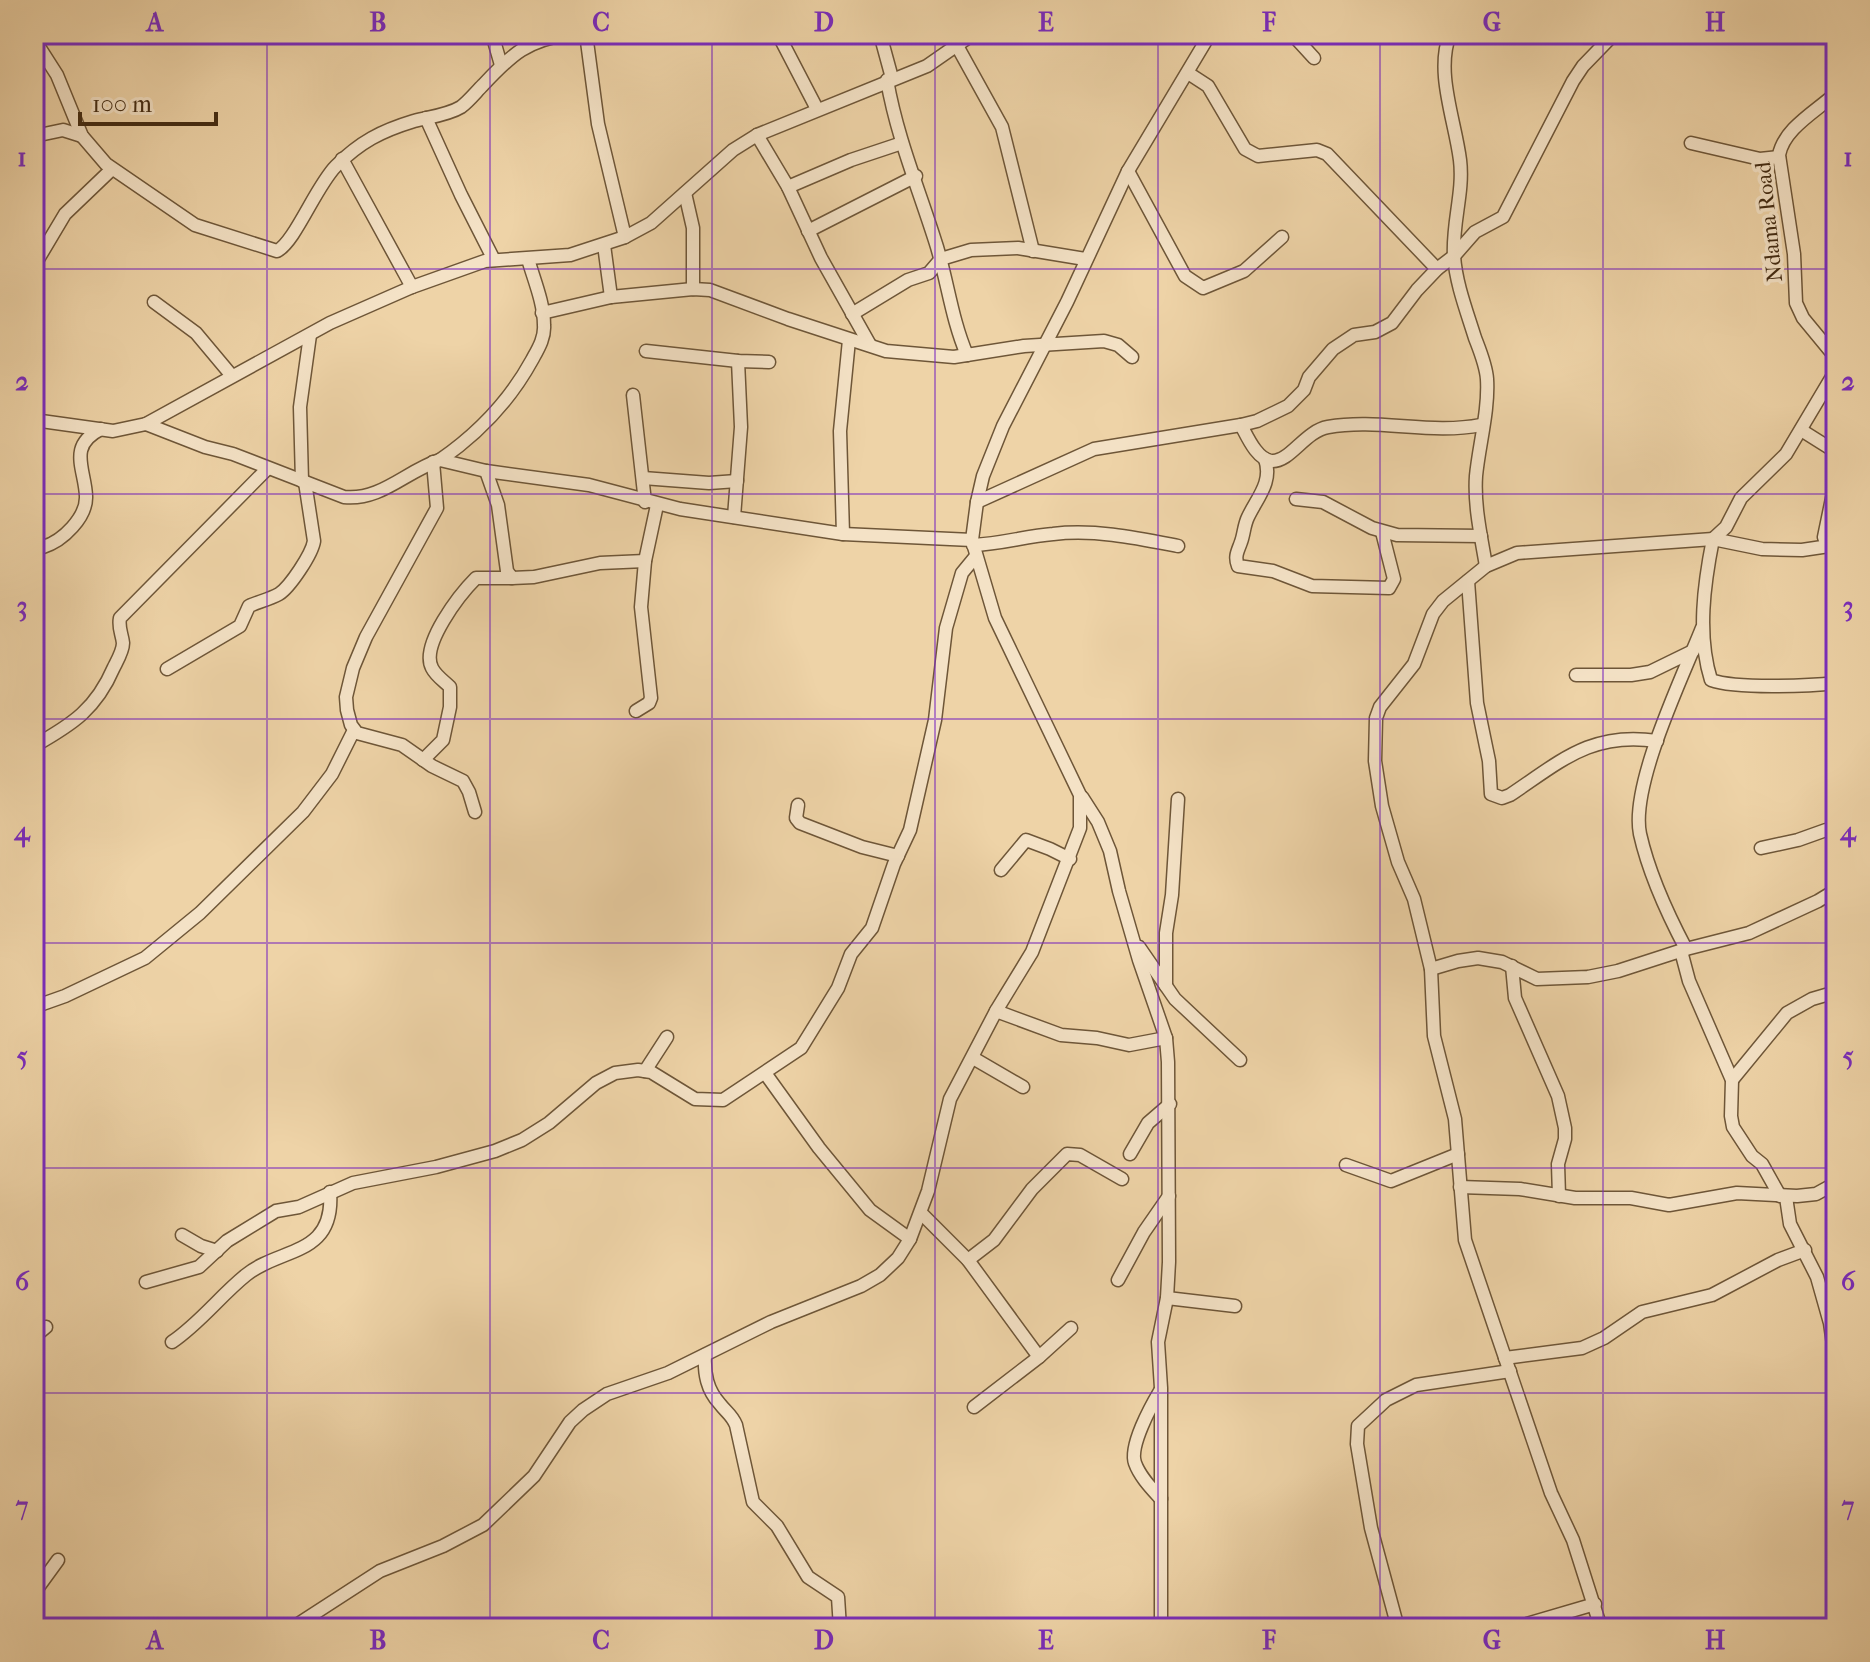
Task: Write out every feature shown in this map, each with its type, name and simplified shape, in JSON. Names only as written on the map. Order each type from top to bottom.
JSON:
[{"type":"street","points":[[492,34],[501,65]]},
{"type":"street","points":[[34,39],[57,75],[82,136],[112,169],[195,225],[277,251],[285,247],[327,175],[357,145],[375,135],[460,107],[501,65],[535,41],[570,34]]},
{"type":"street","points":[[586,34],[598,124],[625,237]]},
{"type":"street","points":[[778,34],[817,109]]},
{"type":"street","points":[[880,34],[902,143],[916,176],[941,259],[957,332],[967,355]]},
{"type":"street","points":[[34,420],[113,431],[146,424],[330,323],[412,287],[485,261],[570,255],[625,237],[651,223],[733,150],[757,135],[927,66],[973,34]]},
{"type":"street","points":[[1161,1628],[1161,1388],[1158,1342],[1167,1298],[1170,1104],[1166,1038],[1132,936],[1107,842],[1080,795],[995,618],[974,547],[977,502],[983,476],[1003,426],[1128,171],[1210,34]]},
{"type":"street","points":[[1292,34],[1314,58]]},
{"type":"street","points":[[1450,34],[1444,56],[1444,71],[1461,179],[1454,219],[1454,256],[1487,376],[1476,479],[1486,566]]},
{"type":"street","points":[[977,502],[1094,449],[1241,425],[1288,406],[1304,390],[1309,377],[1333,349],[1354,335],[1375,332],[1392,323],[1437,269],[1480,228],[1503,217],[1573,81],[1614,34]]},
{"type":"street","points":[[1826,34],[1836,44]]},
{"type":"street","points":[[956,44],[1002,127],[1033,251]]},
{"type":"street","points":[[1188,73],[1208,86],[1251,154],[1258,156],[1317,150],[1327,154],[1437,269]]},
{"type":"street","name":"Ndama Road","points":[[1836,93],[1790,132],[1781,143],[1779,157],[1794,254],[1796,303],[1803,318],[1836,358]]},
{"type":"street","points":[[426,118],[494,260]]},
{"type":"street","points":[[34,132],[44,134],[63,130],[82,136]]},
{"type":"street","points":[[757,135],[788,187],[808,231],[870,345]]},
{"type":"street","points":[[788,187],[851,160],[902,143]]},
{"type":"street","points":[[1691,143],[1760,159],[1779,157]]},
{"type":"street","points":[[342,159],[412,287]]},
{"type":"street","points":[[34,266],[65,214],[112,169]]},
{"type":"street","points":[[1128,171],[1185,276],[1203,288],[1244,271],[1282,237]]},
{"type":"street","points":[[808,231],[916,176]]},
{"type":"street","points":[[685,193],[693,228],[693,289]]},
{"type":"street","points":[[604,245],[611,297]]},
{"type":"street","points":[[852,314],[908,280],[929,273],[941,259],[971,250],[1018,248],[1085,259]]},
{"type":"street","points":[[146,424],[344,497],[355,498],[380,492],[437,461],[476,434],[512,394],[540,345],[544,326],[528,259]]},
{"type":"street","points":[[542,313],[611,297],[710,290],[849,340],[897,352],[967,355],[1024,346],[1104,341],[1118,345],[1132,357]]},
{"type":"street","points":[[154,302],[196,333],[232,376]]},
{"type":"street","points":[[167,669],[240,626],[249,606],[285,588],[313,549],[304,482],[300,407],[310,335]]},
{"type":"street","points":[[843,534],[840,431],[849,340]]},
{"type":"street","points":[[646,351],[769,362]]},
{"type":"street","points":[[734,517],[741,408],[738,361]]},
{"type":"street","points":[[1836,370],[1778,464],[1741,498],[1726,527],[1713,539],[1705,577],[1702,628],[1713,681],[1786,685],[1836,683]]},
{"type":"street","points":[[633,395],[643,478],[651,503],[642,630],[651,698],[649,703],[636,711]]},
{"type":"street","points":[[1241,425],[1265,459],[1269,470],[1246,520],[1243,539],[1236,554],[1238,566],[1273,571],[1312,586],[1389,588],[1394,579],[1382,532]]},
{"type":"street","points":[[1265,459],[1283,459],[1307,435],[1324,427],[1356,425],[1451,430],[1481,425]]},
{"type":"street","points":[[34,542],[43,547],[58,541],[77,520],[86,502],[80,469],[82,450],[93,433],[101,429]]},
{"type":"street","points":[[1801,430],[1836,452]]},
{"type":"street","points":[[437,461],[589,485],[651,503],[843,534],[974,547],[1057,533],[1127,536],[1178,546]]},
{"type":"street","points":[[34,1007],[65,996],[145,958],[200,913],[303,812],[332,774],[354,730],[346,697],[353,668],[383,604],[437,508],[437,461]]},
{"type":"street","points":[[34,746],[68,726],[95,703],[122,648],[120,618],[267,469]]},
{"type":"street","points":[[486,471],[498,505],[507,571],[512,578]]},
{"type":"street","points":[[643,478],[709,483],[737,481]]},
{"type":"street","points":[[1832,548],[1824,537],[1836,479]]},
{"type":"street","points":[[1296,499],[1323,502],[1382,532],[1412,537],[1481,536]]},
{"type":"street","points":[[1601,1628],[1573,1540],[1551,1493],[1465,1240],[1455,1119],[1434,1036],[1431,969],[1414,899],[1398,862],[1382,806],[1374,733],[1380,707],[1414,664],[1433,614],[1443,601],[1486,566],[1517,553],[1713,539],[1762,549],[1832,548]]},
{"type":"street","points":[[146,1282],[199,1267],[271,1213],[299,1207],[353,1183],[436,1167],[495,1151],[536,1132],[606,1077],[633,1070],[645,1071],[661,1076],[695,1099],[723,1100],[801,1048],[838,988],[851,954],[872,928],[912,822],[928,760],[946,628],[962,573],[974,547]]},
{"type":"street","points":[[423,760],[442,742],[450,707],[450,687],[430,663],[432,643],[461,595],[476,578],[534,577],[600,563],[645,561]]},
{"type":"street","points":[[1468,581],[1477,703],[1489,761],[1491,794],[1502,798],[1510,795],[1586,746],[1624,738],[1657,741]]},
{"type":"street","points":[[1702,628],[1657,741],[1645,784],[1640,832],[1668,915],[1684,950],[1689,981],[1732,1080],[1733,1127],[1783,1197],[1790,1224],[1817,1277],[1830,1323],[1836,1366]]},
{"type":"street","points":[[1576,675],[1650,672],[1693,651]]},
{"type":"street","points":[[354,730],[402,745],[465,783],[475,812]]},
{"type":"street","points":[[293,1628],[380,1571],[443,1546],[483,1525],[534,1476],[570,1422],[607,1394],[668,1373],[771,1322],[861,1286],[880,1275],[898,1258],[922,1214],[946,1110],[996,1011],[1032,952],[1070,859],[1080,828],[1080,795]]},
{"type":"street","points":[[1166,986],[1166,933],[1172,895],[1178,799]]},
{"type":"street","points":[[798,805],[796,818],[800,823],[862,847],[898,856]]},
{"type":"street","points":[[1761,848],[1826,830],[1836,835]]},
{"type":"street","points":[[1001,870],[1026,840],[1070,859]]},
{"type":"street","points":[[1431,969],[1478,958],[1512,966],[1537,979],[1562,980],[1618,971],[1749,933],[1836,890]]},
{"type":"street","points":[[1132,936],[1166,986],[1198,1023],[1240,1060]]},
{"type":"street","points":[[1512,966],[1515,998],[1558,1096],[1565,1128],[1558,1164],[1559,1196]]},
{"type":"street","points":[[1732,1080],[1787,1013],[1812,999],[1836,992]]},
{"type":"street","points":[[996,1011],[1061,1035],[1129,1045],[1166,1038]]},
{"type":"street","points":[[645,1071],[667,1037]]},
{"type":"street","points":[[973,1058],[1023,1087]]},
{"type":"street","points":[[765,1073],[819,1148],[870,1210],[910,1239]]},
{"type":"street","points":[[1130,1154],[1148,1123],[1170,1104]]},
{"type":"street","points":[[968,1260],[994,1240],[1032,1189],[1067,1154],[1080,1155],[1122,1179]]},
{"type":"street","points":[[1346,1165],[1391,1181],[1458,1154]]},
{"type":"street","points":[[1460,1187],[1520,1189],[1559,1196],[1631,1198],[1669,1205],[1737,1193],[1783,1197],[1816,1194],[1836,1183]]},
{"type":"street","points":[[172,1342],[200,1321],[246,1274],[308,1244],[329,1218],[330,1192]]},
{"type":"street","points":[[1118,1280],[1144,1232],[1169,1196]]},
{"type":"street","points":[[922,1214],[968,1260],[1039,1357]]},
{"type":"street","points":[[182,1235],[217,1251]]},
{"type":"street","points":[[1505,1358],[1582,1348],[1604,1338],[1642,1312],[1712,1295],[1778,1260],[1805,1250]]},
{"type":"street","points":[[1167,1298],[1235,1306]]},
{"type":"street","points":[[34,1337],[46,1327]]},
{"type":"street","points":[[974,1407],[1071,1328]]},
{"type":"street","points":[[705,1355],[704,1375],[712,1393],[736,1425],[753,1502],[777,1526],[812,1581],[838,1597],[840,1628]]},
{"type":"street","points":[[1398,1628],[1371,1528],[1357,1444],[1358,1426],[1386,1400],[1416,1385],[1510,1371]]},
{"type":"street","points":[[1161,1388],[1140,1434],[1134,1458],[1144,1478],[1161,1499]]},
{"type":"street","points":[[34,1593],[58,1560]]},
{"type":"street","points":[[1513,1628],[1595,1604]]}]
